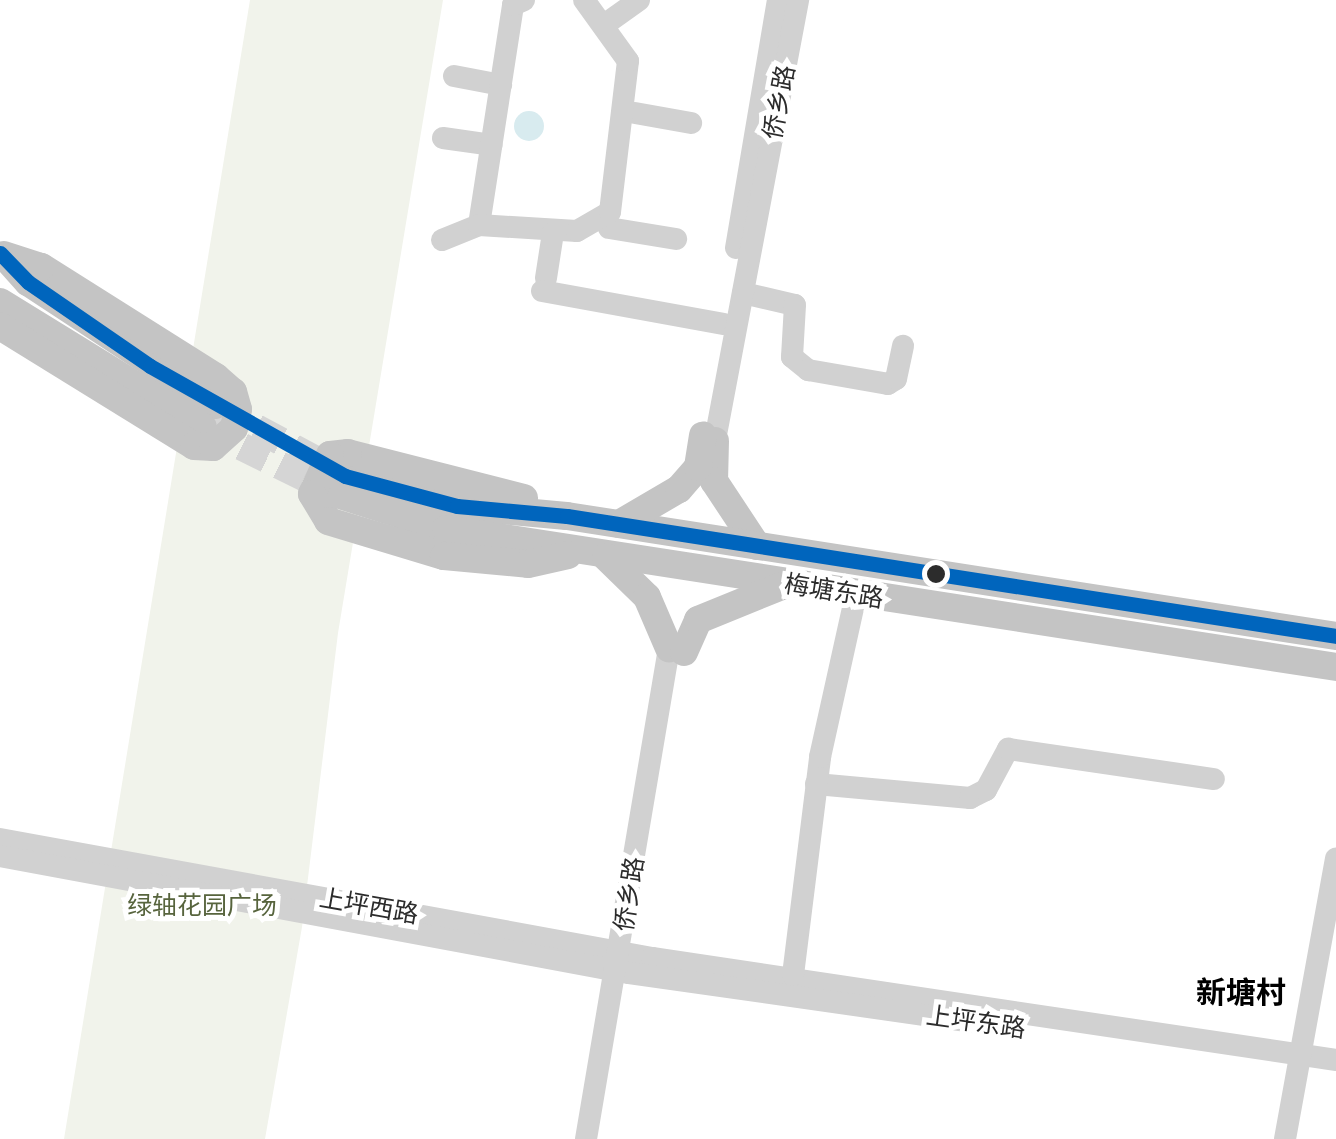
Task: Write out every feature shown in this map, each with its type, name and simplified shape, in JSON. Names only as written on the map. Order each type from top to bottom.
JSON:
[{"type":"main road","points":[[0,326],[185,442],[213,447],[234,428],[238,409],[233,392],[216,377],[42,268],[2,254]]},
{"type":"main road","points":[[0,302],[209,416],[28,282],[2,254]]},
{"type":"main road","points":[[619,524],[678,489],[698,466],[709,437]]},
{"type":"main road","points":[[709,437],[714,481],[757,546]]},
{"type":"main road","points":[[567,516],[528,499],[348,453],[330,455],[312,494],[328,521],[444,556],[528,564],[592,554],[647,596],[677,650],[698,620],[786,584]]},
{"type":"main road","name":"梅塘东路","points":[[1336,636],[567,516],[457,506],[341,485],[446,530],[1336,666]]},
{"type":"street","points":[[584,0],[628,61],[610,220]]},
{"type":"street","points":[[604,25],[639,0]]},
{"type":"street","name":"侨乡路","points":[[709,437],[723,324],[778,0]]},
{"type":"street","name":"侨乡路","points":[[709,437],[743,293],[798,0]]},
{"type":"street","points":[[479,224],[501,85],[509,2]]},
{"type":"street","points":[[454,76],[501,85]]},
{"type":"street","points":[[635,113],[691,123]]},
{"type":"street","points":[[443,138],[492,145]]},
{"type":"street","points":[[442,240],[479,224],[553,233],[577,231],[610,220],[676,239]]},
{"type":"street","points":[[553,233],[544,284],[723,324]]},
{"type":"street","points":[[743,293],[795,304],[792,358],[808,370],[888,384],[898,373],[903,346]]},
{"type":"street","points":[[792,975],[816,784],[856,594]]},
{"type":"street","name":"侨乡路","points":[[601,1139],[624,962],[677,650]]},
{"type":"street","points":[[816,784],[970,798],[986,790],[1008,748],[1214,779]]},
{"type":"street","name":"上坪西路","points":[[0,838],[624,962]]},
{"type":"street","name":"上坪西路","points":[[0,856],[624,962]]},
{"type":"street","points":[[1285,1139],[1336,859]]},
{"type":"street","name":"侨乡路","points":[[586,1139],[624,962]]},
{"type":"street","name":"上坪东路","points":[[624,962],[1300,1062],[1336,1073]]},
{"type":"street","name":"上坪东路","points":[[1300,1062],[1336,1060]]},
{"type":"green space","name":"绿轴花园广场","points":[[250,0],[443,0],[338,633],[302,927],[265,1139],[64,1139]]},
{"type":"shaded area","points":[[529,111],[540,115],[544,126],[540,137],[529,141],[518,137],[514,126],[518,115]]},
{"type":"tunnel","points":[[219,408],[344,475]]},
{"type":"tunnel","points":[[204,428],[336,493]]},
{"type":"transit line","points":[[0,253],[28,282],[150,366],[345,476],[457,506],[567,516],[1336,636]]},
{"type":"district","name":"新塘村","points":[[1241,993]]}]
